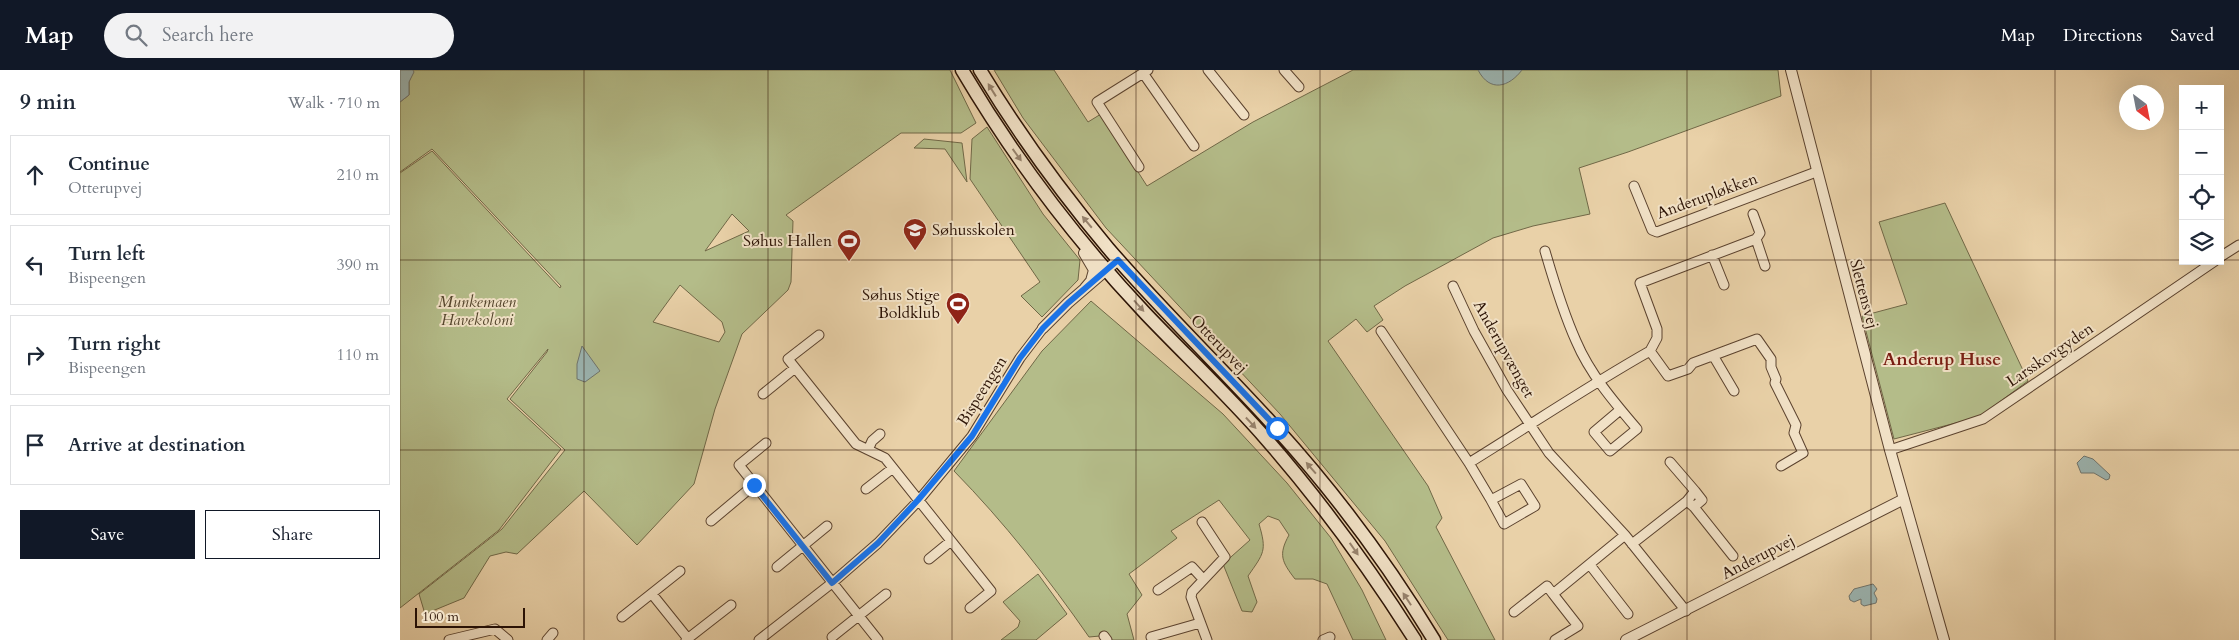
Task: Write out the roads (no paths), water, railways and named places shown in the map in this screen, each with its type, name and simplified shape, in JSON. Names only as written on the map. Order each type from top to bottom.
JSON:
[{"type":"main road","name":"Otterupvej","points":[[962,70],[982,104],[1062,217],[1106,270],[1271,445],[1344,534],[1415,640]]},
{"type":"main road","name":"Otterupvej","points":[[980,70],[1030,147],[1074,206],[1118,260],[1277,428],[1316,474],[1363,533],[1434,640]]},
{"type":"street","points":[[1208,70],[1244,115]]},
{"type":"street","points":[[1284,70],[1299,87]]},
{"type":"street","name":"Slettensvej","points":[[1791,70],[1816,172],[1890,450],[1944,640]]},
{"type":"street","points":[[1139,167],[1097,102],[1146,72],[1194,146]]},
{"type":"street","name":"Anderupløkken","points":[[1634,186],[1652,230],[1658,232],[1816,172]]},
{"type":"street","points":[[1032,175],[1054,215],[1093,266],[1093,276],[1085,288]]},
{"type":"street","points":[[1753,214],[1760,233],[1756,239],[1640,283],[1657,329],[1656,338],[1650,351],[1668,376],[1688,369],[1693,363],[1714,357],[1757,339],[1771,359],[1771,367],[1776,379],[1775,383],[1796,425],[1794,433],[1803,453],[1782,466]]},
{"type":"street","points":[[1756,239],[1765,266]]},
{"type":"street","points":[[2224,255],[2239,245]]},
{"type":"street","points":[[1545,251],[1560,302],[1576,343],[1598,380],[1637,429],[1610,451],[1594,432],[1620,410]]},
{"type":"street","points":[[1712,255],[1724,285]]},
{"type":"street","name":"Bispeengen","points":[[759,640],[832,583],[878,543],[918,500],[972,436],[1020,358],[1043,328],[1118,260]]},
{"type":"street","name":"Larsskovgyden","points":[[1890,450],[1983,419],[2209,265]]},
{"type":"street","name":"Anderupvænget","points":[[1452,286],[1506,390],[1549,453],[1570,478],[1625,535],[1686,611]]},
{"type":"street","points":[[1381,331],[1469,463],[1504,524],[1535,506],[1521,484],[1491,500]]},
{"type":"street","points":[[818,335],[788,359],[856,444],[878,453],[893,468],[991,591],[970,608]]},
{"type":"street","name":"Anderupvænget","points":[[1469,463],[1531,425],[1598,380],[1650,351]]},
{"type":"street","points":[[1714,357],[1734,391]]},
{"type":"street","points":[[763,394],[795,368]]},
{"type":"street","points":[[868,450],[872,441],[880,434]]},
{"type":"street","points":[[766,443],[739,466],[878,640]]},
{"type":"street","points":[[1632,544],[1690,504],[1702,500],[1670,462]]},
{"type":"street","points":[[866,489],[893,468]]},
{"type":"street","points":[[711,521],[754,485]]},
{"type":"street","name":"Anderupvej","points":[[1626,640],[1904,499]]},
{"type":"street","points":[[1690,504],[1733,556]]},
{"type":"street","points":[[1202,522],[1225,557],[1192,592],[1191,597],[1207,640]]},
{"type":"street","points":[[777,566],[827,526]]},
{"type":"street","points":[[1554,594],[1625,535]]},
{"type":"street","points":[[929,559],[951,541]]},
{"type":"street","points":[[1590,565],[1628,614]]},
{"type":"street","points":[[1158,590],[1192,567],[1203,579]]},
{"type":"street","points":[[622,617],[680,571]]},
{"type":"street","points":[[1514,612],[1546,586],[1578,626],[1556,640]]},
{"type":"street","points":[[652,594],[688,640],[731,605]]},
{"type":"street","points":[[832,637],[886,594]]},
{"type":"street","points":[[1393,606],[1420,640]]},
{"type":"street","points":[[1151,637],[1200,623]]},
{"type":"street","points":[[449,640],[495,629],[508,640]]},
{"type":"water","points":[[400,70],[413,70],[414,72],[409,82],[409,95],[400,102]]},
{"type":"water","points":[[1478,70],[1522,70],[1506,84],[1494,85],[1488,82]]},
{"type":"water","points":[[582,346],[600,371],[585,382],[577,379],[577,364]]},
{"type":"water","points":[[2084,456],[2093,459],[2110,475],[2109,479],[2106,480],[2094,473],[2081,473],[2077,463]]},
{"type":"water","points":[[1873,584],[1877,589],[1874,593],[1877,599],[1876,603],[1864,606],[1861,604],[1861,599],[1854,602],[1850,600],[1849,596],[1854,589]]},
{"type":"place","name":"Søhusskolen","points":[[915,251]]},
{"type":"place","name":"Søhus Hallen","points":[[849,262]]},
{"type":"place","name":"Søhus Stige Boldklub","points":[[958,325]]},
{"type":"district","name":"Anderup Huse","points":[[1942,359]]},
{"type":"park label","name":"Munkemaen Havekoloni","points":[[477,311]]}]
